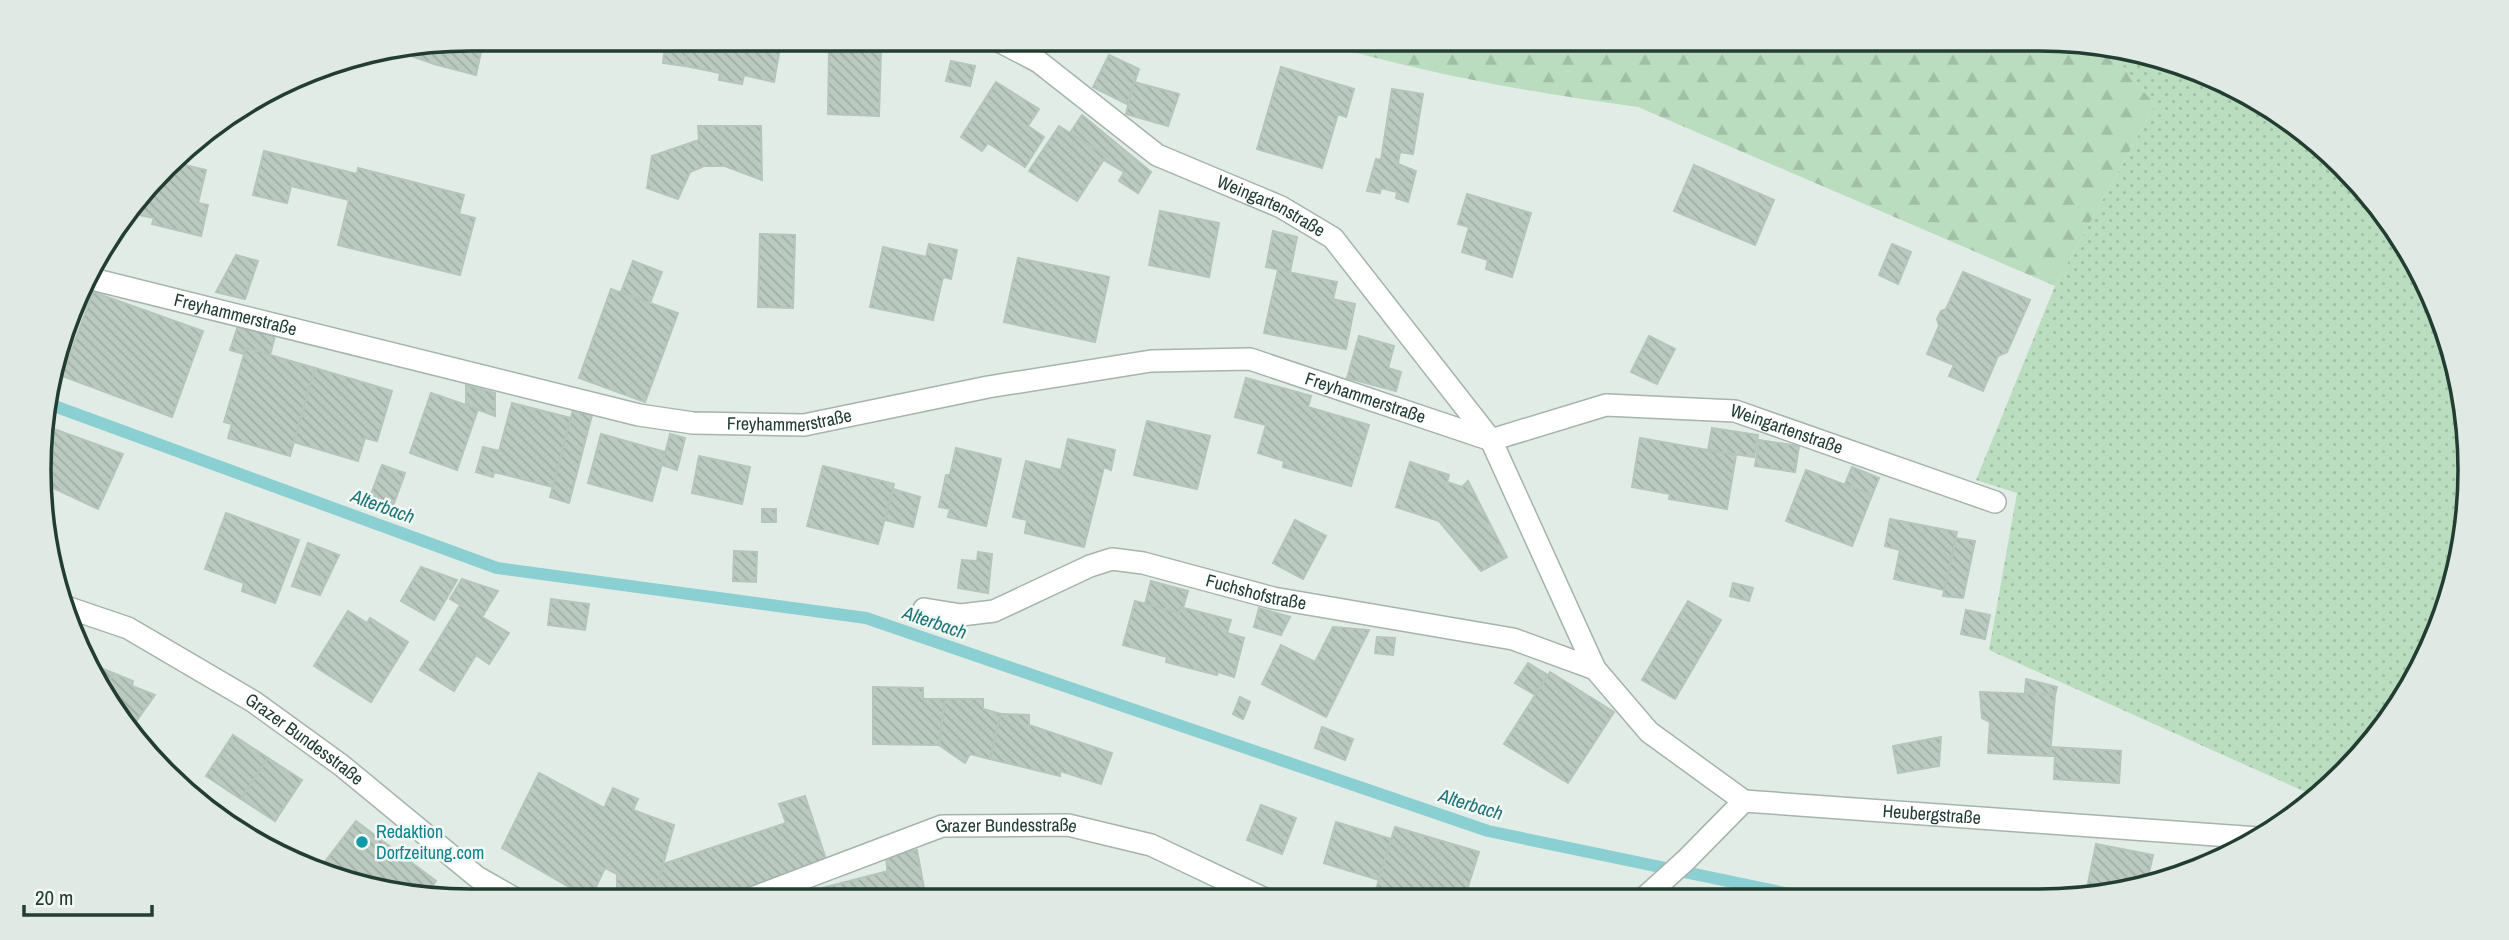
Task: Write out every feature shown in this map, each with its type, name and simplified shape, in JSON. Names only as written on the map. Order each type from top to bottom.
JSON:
[{"type":"street","name":"Weingartenstraße","points":[[1018,51],[1039,62],[1157,155],[1282,207],[1333,238],[1490,440],[1595,669],[1649,732],[1744,801]]},
{"type":"street","name":"Freyhammerstraße","points":[[97,280],[639,415],[693,423],[804,425],[988,387],[1151,361],[1250,359],[1490,440]]},
{"type":"street","name":"Weingartenstraße","points":[[1490,440],[1606,405],[1735,411],[1995,502]]},
{"type":"street","name":"Fuchshofstraße","points":[[924,609],[961,615],[994,611],[1090,566],[1112,559],[1143,563],[1273,598],[1513,639],[1595,669]]},
{"type":"street","name":"Grazer Bundesstraße","points":[[75,610],[128,628],[254,702],[341,765],[477,877],[498,889]]},
{"type":"street","name":"Heubergstraße","points":[[1744,801],[2242,837]]},
{"type":"street","points":[[1654,889],[1744,801]]},
{"type":"street","name":"Grazer Bundesstraße","points":[[776,889],[942,826],[1042,825],[1068,825],[1151,845],[1244,889]]},
{"type":"green space","points":[[1349,51],[2066,52],[2116,58],[2155,105],[2055,286],[1638,107],[1472,80]]},
{"type":"green space","points":[[2116,58],[2174,73],[2249,107],[2294,137],[2335,174],[2372,215],[2402,260],[2436,335],[2450,388],[2457,443],[2457,497],[2450,552],[2436,605],[2415,655],[2388,703],[2354,746],[2306,792],[1989,650],[2017,493],[1976,480],[2055,286],[2155,105]]},
{"type":"building","points":[[481,51],[476,75],[409,55]]},
{"type":"building","points":[[664,51],[687,51],[685,66],[663,63]]},
{"type":"building","points":[[687,51],[779,51],[774,82],[744,75],[742,84],[719,80],[720,73],[685,66]]},
{"type":"building","points":[[829,51],[881,51],[879,116],[828,114]]},
{"type":"building","points":[[1109,55],[1139,69],[1127,104],[1093,87]]},
{"type":"building","points":[[951,61],[975,66],[970,86],[946,81]]},
{"type":"building","points":[[1281,67],[1354,89],[1346,117],[1338,114],[1322,168],[1257,149]]},
{"type":"building","points":[[996,82],[1039,109],[1028,126],[1044,137],[1025,167],[988,143],[982,151],[961,137]]},
{"type":"building","points":[[1134,82],[1179,94],[1168,126],[1126,114]]},
{"type":"building","points":[[1392,89],[1423,94],[1413,154],[1400,152],[1398,164],[1416,171],[1408,202],[1396,198],[1397,192],[1381,188],[1380,193],[1367,191],[1376,159],[1381,160]]},
{"type":"building","points":[[1082,115],[1151,172],[1138,193],[1119,181],[1124,172],[1104,160],[1106,156],[1070,133]]},
{"type":"building","points":[[698,126],[761,126],[762,180],[725,166],[704,166],[690,172],[678,199],[647,188],[652,156],[699,140]]},
{"type":"building","points":[[1059,126],[1106,156],[1077,201],[1029,171]]},
{"type":"building","points":[[264,151],[357,174],[358,168],[464,195],[459,214],[475,218],[460,275],[338,245],[349,200],[291,186],[287,203],[253,195]]},
{"type":"building","points":[[184,165],[206,170],[198,203],[208,205],[201,236],[152,224],[154,218],[137,215]]},
{"type":"building","points":[[1694,165],[1774,200],[1755,245],[1674,211]]},
{"type":"building","points":[[1467,194],[1531,213],[1512,277],[1486,269],[1488,260],[1462,252],[1469,227],[1458,224]]},
{"type":"building","points":[[1160,211],[1219,223],[1209,277],[1149,265]]},
{"type":"building","points":[[1273,231],[1297,237],[1290,272],[1266,267]]},
{"type":"building","points":[[760,234],[795,235],[793,308],[758,307]]},
{"type":"building","points":[[929,244],[957,250],[951,279],[943,277],[933,320],[870,307],[883,247],[926,257]]},
{"type":"building","points":[[1892,244],[1911,252],[1898,284],[1879,275]]},
{"type":"building","points":[[236,255],[258,261],[245,299],[216,292]]},
{"type":"building","points":[[1018,258],[1109,277],[1095,342],[1004,322]]},
{"type":"building","points":[[633,261],[662,272],[650,303],[621,292]]},
{"type":"building","points":[[1278,270],[1337,282],[1333,299],[1355,304],[1346,349],[1264,333]]},
{"type":"building","points":[[1963,272],[2030,300],[2007,352],[1998,356],[1983,391],[1949,376],[1954,365],[1927,354],[1939,326],[1937,319],[1941,311],[1946,309]]},
{"type":"building","points":[[611,289],[678,313],[645,402],[579,378]]},
{"type":"building","points":[[93,292],[203,331],[172,417],[62,376]]},
{"type":"building","points":[[238,326],[275,336],[270,355],[246,348],[244,354],[230,350]]},
{"type":"building","points":[[1359,336],[1394,346],[1388,368],[1401,372],[1396,391],[1347,378]]},
{"type":"building","points":[[1649,336],[1675,349],[1657,384],[1631,372]]},
{"type":"building","points":[[246,348],[315,368],[290,456],[228,438],[232,424],[224,422]]},
{"type":"building","points":[[315,368],[392,391],[377,441],[365,438],[358,461],[294,442]]},
{"type":"building","points":[[1246,378],[1311,396],[1308,407],[1369,425],[1351,486],[1283,467],[1284,461],[1258,453],[1266,425],[1235,417]]},
{"type":"building","points":[[466,385],[495,393],[495,416],[466,405]]},
{"type":"building","points":[[431,393],[478,409],[457,470],[410,453]]},
{"type":"building","points":[[512,403],[571,418],[553,487],[494,472],[493,477],[476,472],[483,447],[499,451]]},
{"type":"building","points":[[573,410],[592,415],[569,503],[550,497]]},
{"type":"building","points":[[1147,421],[1210,436],[1197,489],[1134,475]]},
{"type":"building","points":[[1712,428],[1758,435],[1754,457],[1708,450]]},
{"type":"building","points":[[53,429],[123,454],[98,509],[52,487]]},
{"type":"building","points":[[601,434],[665,452],[652,501],[588,483]]},
{"type":"building","points":[[670,434],[685,438],[677,470],[662,465]]},
{"type":"building","points":[[1640,438],[1736,455],[1727,509],[1669,499],[1670,494],[1632,487]]},
{"type":"building","points":[[1068,439],[1115,450],[1111,470],[1104,467],[1084,547],[1025,533],[1027,520],[1013,517],[1026,461],[1061,470]]},
{"type":"building","points":[[1759,440],[1799,446],[1795,472],[1755,466]]},
{"type":"building","points":[[956,448],[1001,459],[986,526],[948,517],[950,509],[939,507],[946,475],[950,475]]},
{"type":"building","points":[[699,456],[750,467],[742,504],[692,493]]},
{"type":"building","points":[[1410,462],[1449,475],[1447,482],[1462,487],[1468,481],[1507,557],[1481,571],[1439,521],[1396,507]]},
{"type":"building","points":[[382,465],[405,473],[393,506],[370,497]]},
{"type":"building","points":[[823,466],[894,484],[878,544],[807,526]]},
{"type":"building","points":[[1852,467],[1879,478],[1872,495],[1845,484]]},
{"type":"building","points":[[1806,470],[1872,495],[1852,546],[1786,521]]},
{"type":"building","points":[[893,489],[920,497],[913,527],[885,520]]},
{"type":"building","points":[[762,509],[776,509],[776,522],[762,522]]},
{"type":"building","points":[[226,513],[299,540],[275,603],[242,591],[244,583],[205,569]]},
{"type":"building","points":[[1890,519],[1957,532],[1945,590],[1894,579],[1900,550],[1885,546]]},
{"type":"building","points":[[1295,520],[1326,536],[1303,579],[1273,563]]},
{"type":"building","points":[[1956,538],[1975,541],[1963,598],[1943,596]]},
{"type":"building","points":[[308,543],[339,555],[320,595],[292,586]]},
{"type":"building","points":[[734,551],[757,552],[756,582],[733,581]]},
{"type":"building","points":[[978,552],[992,554],[988,593],[958,588],[962,560],[977,561]]},
{"type":"building","points":[[421,567],[457,580],[434,620],[401,601]]},
{"type":"building","points":[[462,579],[498,591],[482,617],[509,633],[489,664],[476,655],[454,691],[420,670],[460,605],[450,599]]},
{"type":"building","points":[[1151,581],[1188,591],[1179,613],[1145,604]]},
{"type":"building","points":[[1733,583],[1753,588],[1749,601],[1730,596]]},
{"type":"building","points":[[551,599],[589,604],[585,630],[548,625]]},
{"type":"building","points":[[1135,601],[1179,613],[1180,607],[1231,620],[1227,633],[1244,638],[1234,677],[1166,662],[1167,657],[1123,645]]},
{"type":"building","points":[[1688,601],[1721,620],[1675,699],[1642,680]]},
{"type":"building","points":[[1259,608],[1290,617],[1281,635],[1254,627]]},
{"type":"building","points":[[1966,610],[1990,615],[1985,639],[1961,634]]},
{"type":"building","points":[[348,611],[367,623],[370,618],[408,642],[371,702],[314,666]]},
{"type":"building","points":[[1333,627],[1369,630],[1326,717],[1262,684],[1281,645],[1315,662]]},
{"type":"building","points":[[1377,637],[1395,638],[1393,655],[1375,653]]},
{"type":"building","points":[[1528,663],[1548,675],[1535,695],[1515,683]]},
{"type":"building","points":[[101,668],[113,673],[109,683]]},
{"type":"building","points":[[1550,672],[1614,712],[1568,783],[1504,744]]},
{"type":"building","points":[[113,673],[133,681],[132,686],[155,695],[135,723],[121,703],[109,683]]},
{"type":"building","points":[[2026,679],[2057,687],[2055,695],[2025,693]]},
{"type":"building","points":[[873,687],[923,688],[923,699],[945,699],[939,745],[873,744]]},
{"type":"building","points":[[1980,692],[2055,695],[2050,756],[1988,753],[1990,722],[1982,718]]},
{"type":"building","points":[[1240,697],[1250,702],[1243,719],[1233,714]]},
{"type":"building","points":[[945,699],[983,699],[983,709],[1001,714],[990,759],[970,754],[965,763],[939,745]]},
{"type":"building","points":[[1001,714],[1029,715],[1029,725],[1112,753],[1101,784],[1060,771],[1060,776],[990,759]]},
{"type":"building","points":[[1322,727],[1353,739],[1345,760],[1315,748]]},
{"type":"building","points":[[233,735],[268,758],[241,799],[206,776]]},
{"type":"building","points":[[1941,737],[1939,766],[1898,773],[1893,746]]},
{"type":"building","points":[[2051,747],[2121,751],[2119,783],[2054,779],[2055,756],[2050,756]]},
{"type":"building","points":[[268,758],[302,780],[275,821],[241,799]]},
{"type":"building","points":[[539,773],[604,808],[613,788],[638,799],[633,810],[674,825],[656,889],[617,889],[617,874],[605,868],[595,889],[573,889],[502,848]]},
{"type":"building","points":[[805,796],[827,862],[741,889],[656,889],[663,864],[786,823],[779,804]]},
{"type":"building","points":[[1261,805],[1296,818],[1282,854],[1247,840]]},
{"type":"building","name":"Redaktion Dorfzeitung.com","points":[[356,821],[436,881],[431,887],[415,886],[361,875],[324,863]]},
{"type":"building","points":[[1336,822],[1391,839],[1379,880],[1324,863]]},
{"type":"building","points":[[1395,827],[1479,852],[1467,889],[1376,889]]},
{"type":"building","points":[[2096,844],[2153,855],[2149,875],[2087,886]]},
{"type":"building","points":[[917,850],[924,889],[889,889],[886,856]]},
{"type":"building","points":[[888,871],[889,889],[818,889]]},
{"type":"waterway","name":"Alterbach","points":[[56,407],[497,568],[866,618],[1488,831],[1766,889]]},
{"type":"place","name":"Redaktion Dorfzeitung.com","points":[[362,842]]}]
